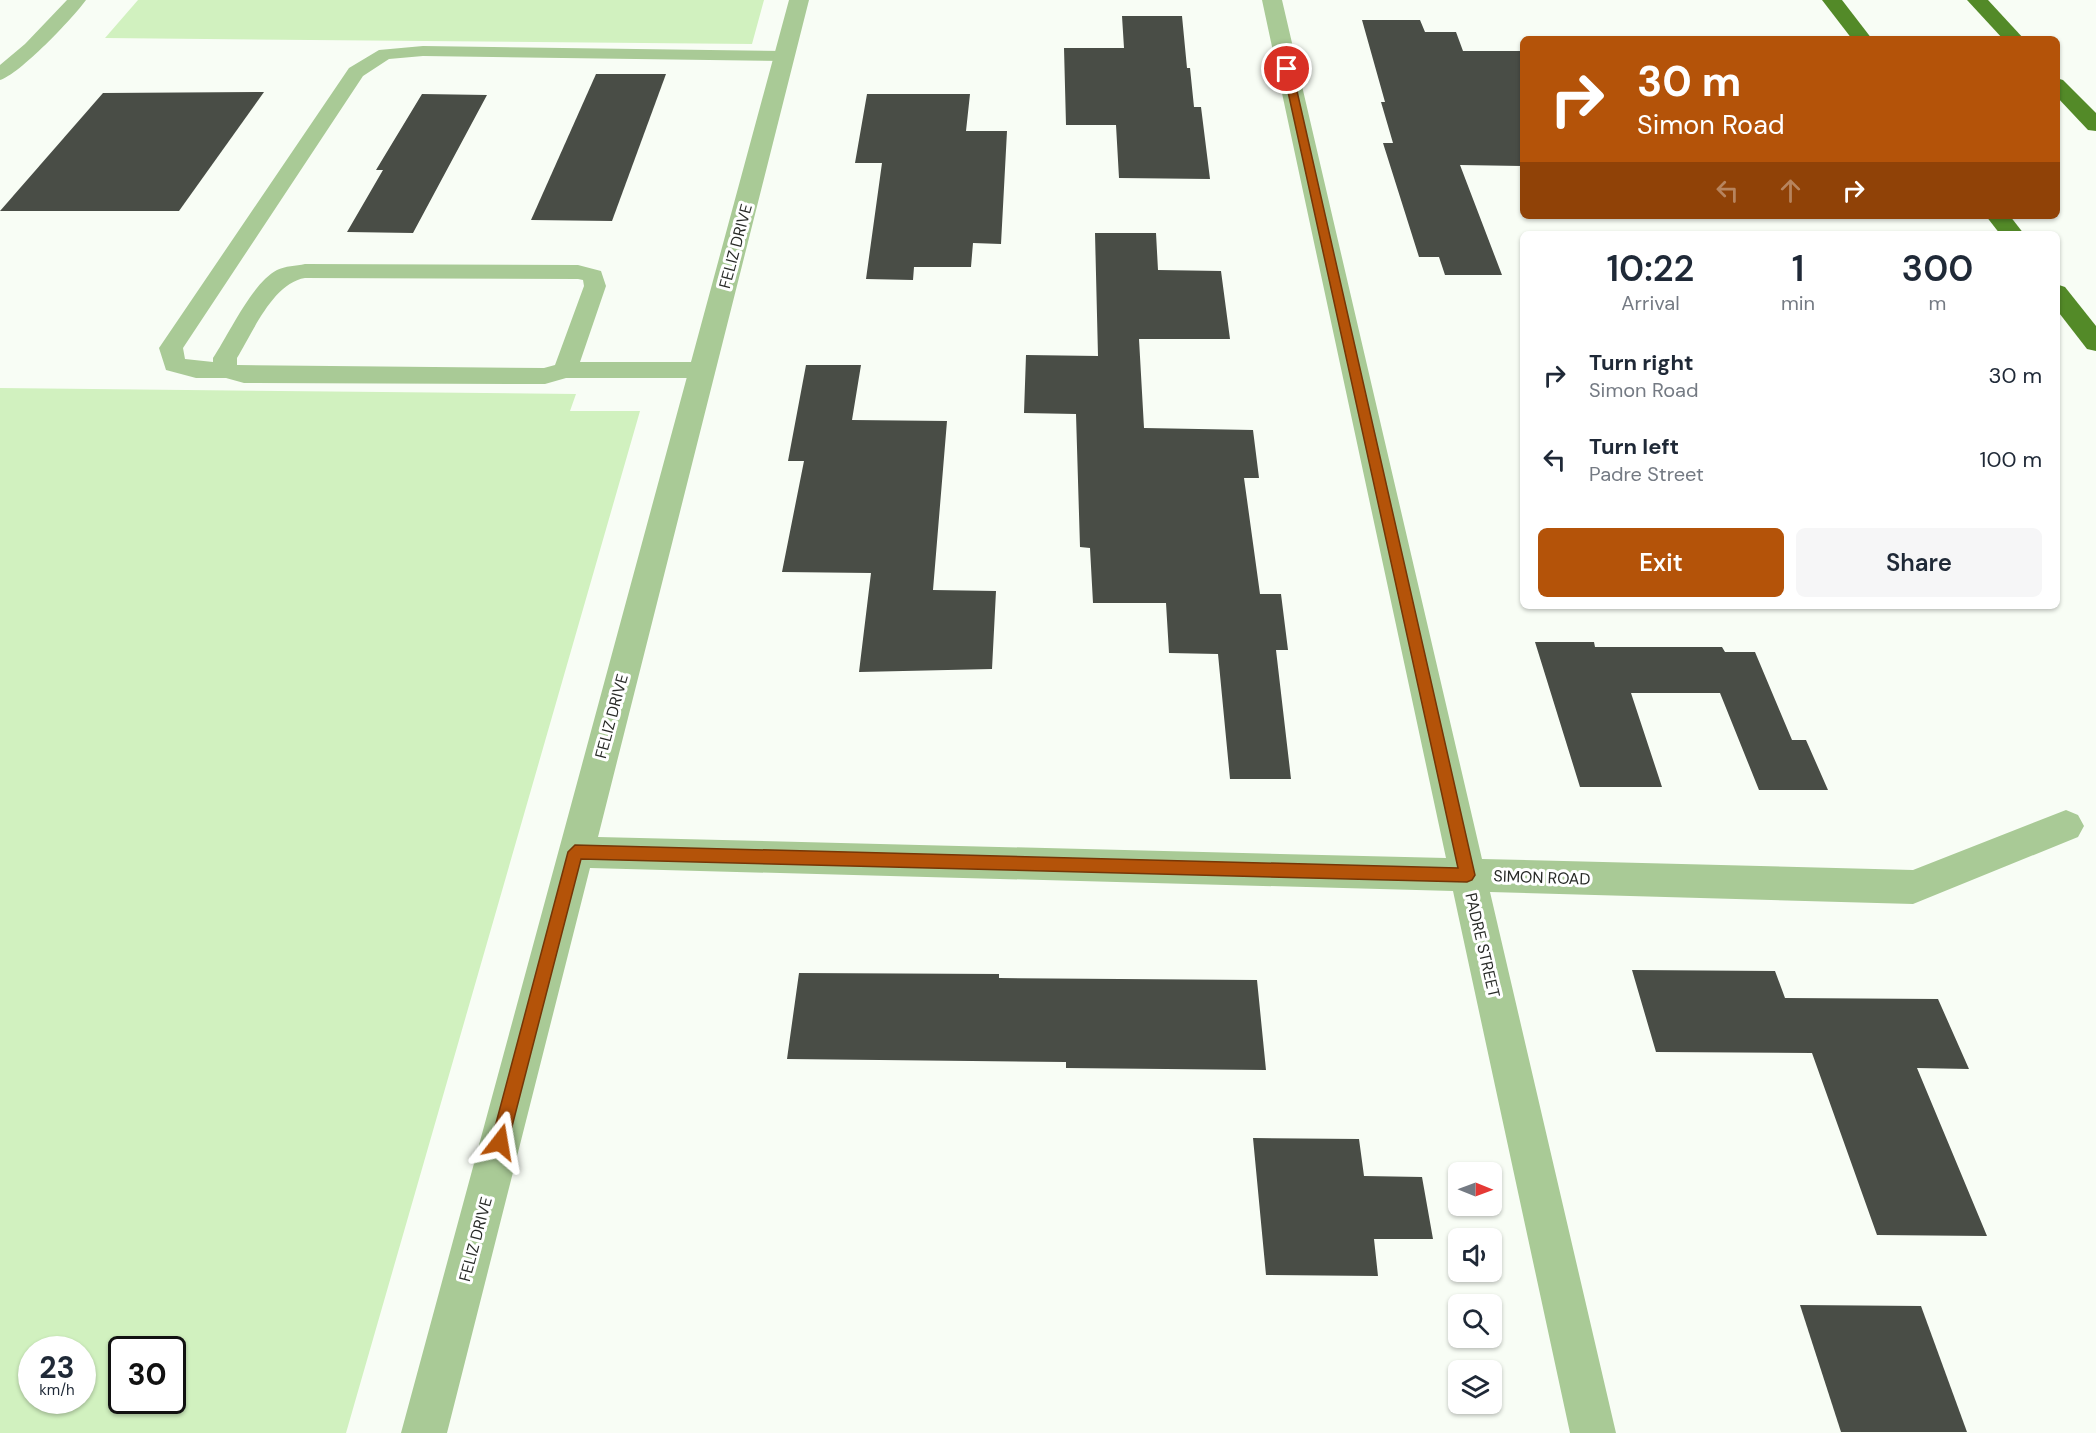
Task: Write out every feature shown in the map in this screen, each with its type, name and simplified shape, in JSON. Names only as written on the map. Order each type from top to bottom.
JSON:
[{"type":"highway","points":[[1832,0],[1860,36]]},
{"type":"highway","points":[[1977,0],[2011,36]]},
{"type":"highway","points":[[2060,88],[2096,125]]},
{"type":"highway","points":[[2000,219],[2010,231]]},
{"type":"highway","points":[[2060,296],[2096,343]]},
{"type":"street","name":"FELIZ DRIVE","points":[[424,1433],[799,0]]},
{"type":"street","name":"PADRE STREET","points":[[1272,0],[1593,1433]]},
{"type":"street","name":"SIMON ROAD","points":[[575,852],[1913,887],[2066,826]]},
{"type":"lane","points":[[0,74],[31,48],[77,0]]},
{"type":"lane","points":[[702,370],[565,370],[545,376],[244,375],[226,370],[196,370],[174,364],[171,348],[356,72],[385,54],[423,51],[784,56]]},
{"type":"lane","points":[[226,370],[225,358],[271,285],[286,274],[305,271],[578,272],[593,276],[595,286],[565,370]]},
{"type":"green space","points":[[138,0],[764,0],[752,44],[105,38]]},
{"type":"green space","points":[[0,388],[576,394],[570,411],[640,411],[346,1433],[0,1433]]},
{"type":"building","points":[[1122,16],[1182,16],[1187,68],[1190,68],[1194,107],[1201,107],[1210,179],[1119,178],[1116,125],[1066,125],[1064,48],[1124,48]]},
{"type":"building","points":[[1362,20],[1420,20],[1425,32],[1456,32],[1463,51],[1520,51],[1520,166],[1460,165],[1502,275],[1445,275],[1439,257],[1419,257],[1383,143],[1393,143],[1381,102],[1385,102]]},
{"type":"building","points":[[596,74],[666,74],[612,221],[531,220]]},
{"type":"building","points":[[264,92],[179,211],[0,211],[103,93]]},
{"type":"building","points":[[422,94],[487,95],[413,233],[347,232],[383,170],[376,170]]},
{"type":"building","points":[[867,94],[970,94],[966,131],[1007,131],[1001,244],[973,243],[971,267],[914,267],[913,280],[866,279],[882,163],[855,163]]},
{"type":"building","points":[[1095,233],[1156,233],[1158,270],[1221,271],[1230,339],[1139,339],[1144,428],[1253,430],[1259,478],[1244,478],[1260,594],[1281,594],[1288,650],[1276,650],[1291,779],[1230,779],[1218,654],[1169,653],[1166,603],[1093,603],[1090,548],[1080,547],[1076,414],[1024,413],[1026,355],[1098,356]]},
{"type":"building","points":[[806,365],[861,365],[852,420],[947,421],[933,590],[996,591],[992,669],[859,672],[871,573],[782,572],[804,461],[788,461]]},
{"type":"building","points":[[1535,642],[1594,642],[1595,647],[1722,647],[1725,652],[1755,652],[1792,740],[1806,740],[1828,790],[1759,790],[1720,693],[1631,693],[1662,787],[1580,787]]},
{"type":"building","points":[[1632,970],[1775,971],[1785,998],[1938,999],[1969,1069],[1917,1068],[1987,1236],[1877,1235],[1812,1053],[1656,1052]]},
{"type":"building","points":[[799,973],[999,974],[999,978],[1257,980],[1266,1070],[1066,1068],[1066,1062],[787,1059]]},
{"type":"building","points":[[1253,1138],[1359,1139],[1364,1176],[1422,1177],[1433,1239],[1374,1239],[1378,1276],[1266,1275]]},
{"type":"building","points":[[1800,1305],[1921,1306],[1967,1432],[1841,1432]]},
{"type":"route","points":[[500,1142],[575,852],[1467,875],[1287,69]]}]
